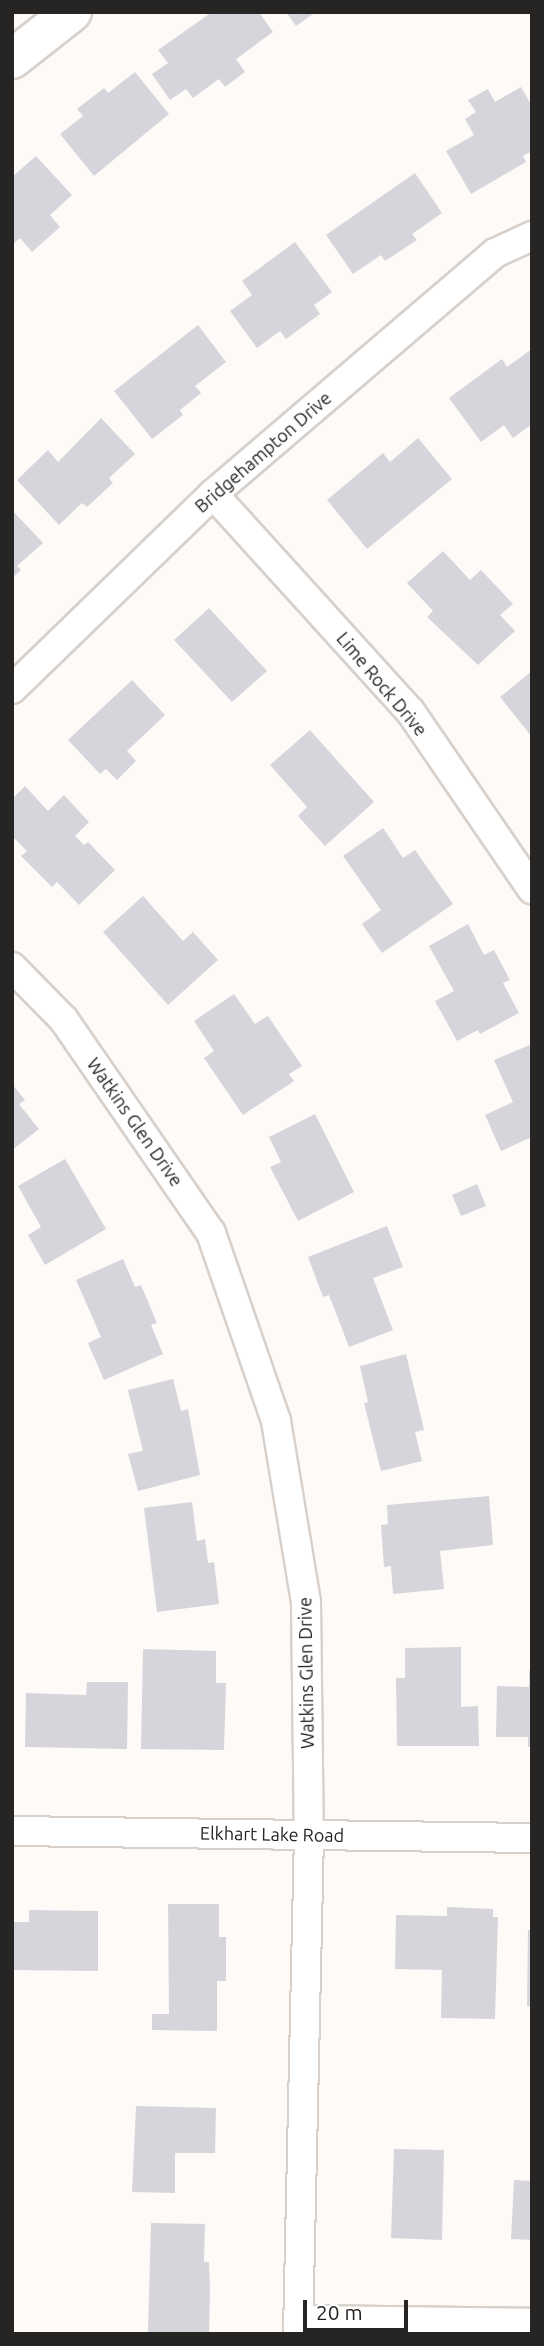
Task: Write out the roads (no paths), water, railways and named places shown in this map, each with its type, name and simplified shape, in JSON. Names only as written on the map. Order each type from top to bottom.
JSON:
[{"type":"main road","points":[[12,59],[72,12]]},
{"type":"street","name":"Bridgehampton Drive","points":[[12,689],[213,494],[495,253],[532,236]]},
{"type":"street","name":"Lime Rock Drive","points":[[213,494],[410,711],[532,889]]},
{"type":"street","name":"Watkins Glen Drive","points":[[12,967],[64,1020],[211,1233],[276,1421],[306,1602],[309,1834],[298,2327]]},
{"type":"street","name":"Elkhart Lake Road","points":[[12,1831],[532,1838]]},
{"type":"street","points":[[298,2327],[532,2323]]}]
